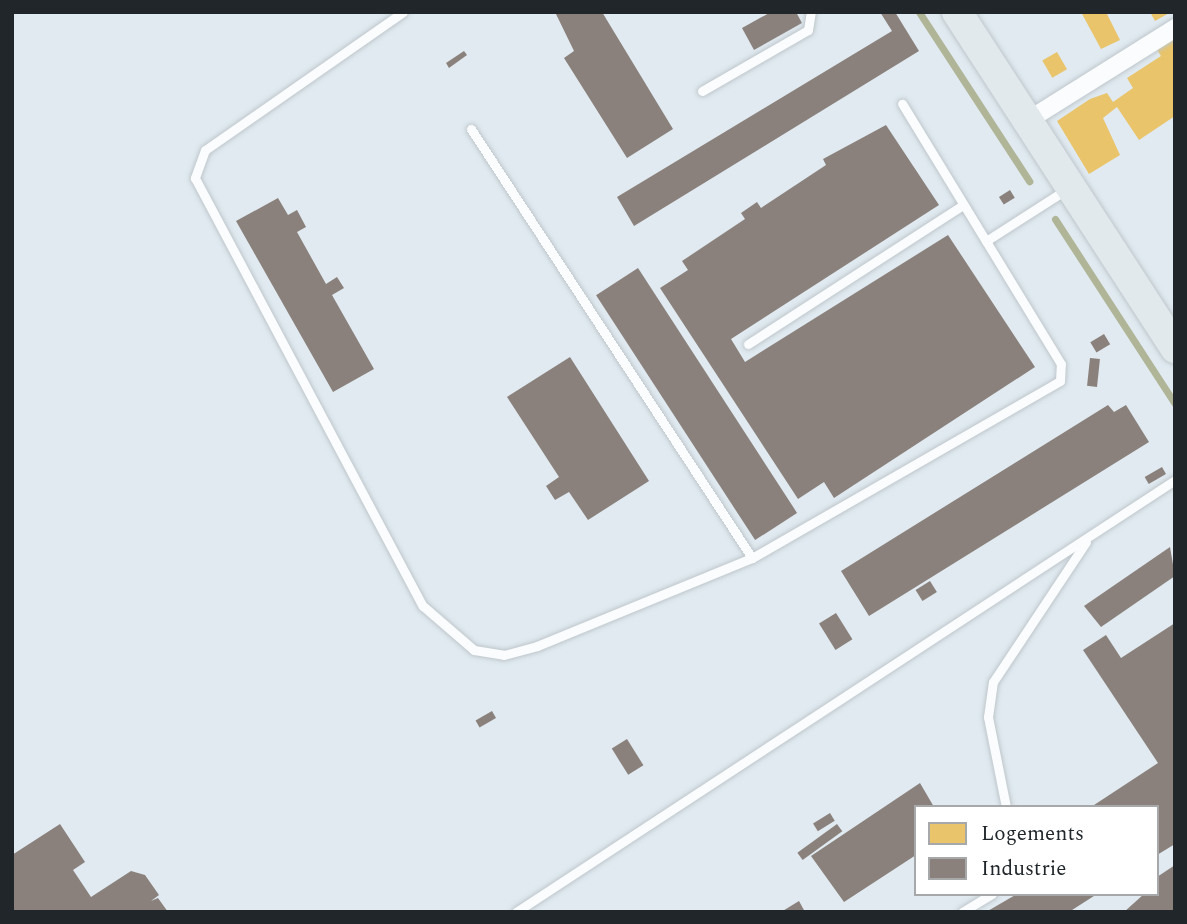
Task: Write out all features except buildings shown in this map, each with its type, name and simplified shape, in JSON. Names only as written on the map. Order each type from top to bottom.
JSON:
[{"type":"main road","points":[[957,12],[1175,348]]},
{"type":"street","points":[[1027,121],[1175,28]]},
{"type":"lane","points":[[403,12],[205,150],[195,178],[423,606],[474,650],[503,655],[752,558],[1051,392],[1060,381],[1062,364],[902,104]]},
{"type":"lane","points":[[702,91],[808,30],[811,12]]},
{"type":"lane","points":[[471,129],[752,558]]},
{"type":"lane","points":[[986,241],[1070,187]]},
{"type":"lane","points":[[748,344],[963,205]]},
{"type":"lane","points":[[516,912],[1175,480]]},
{"type":"lane","points":[[1006,805],[988,717],[993,682],[1090,537]]},
{"type":"lane","points":[[962,912],[989,896]]},
{"type":"waterway","points":[[919,12],[1029,181]]},
{"type":"waterway","points":[[1055,219],[1175,404]]}]
